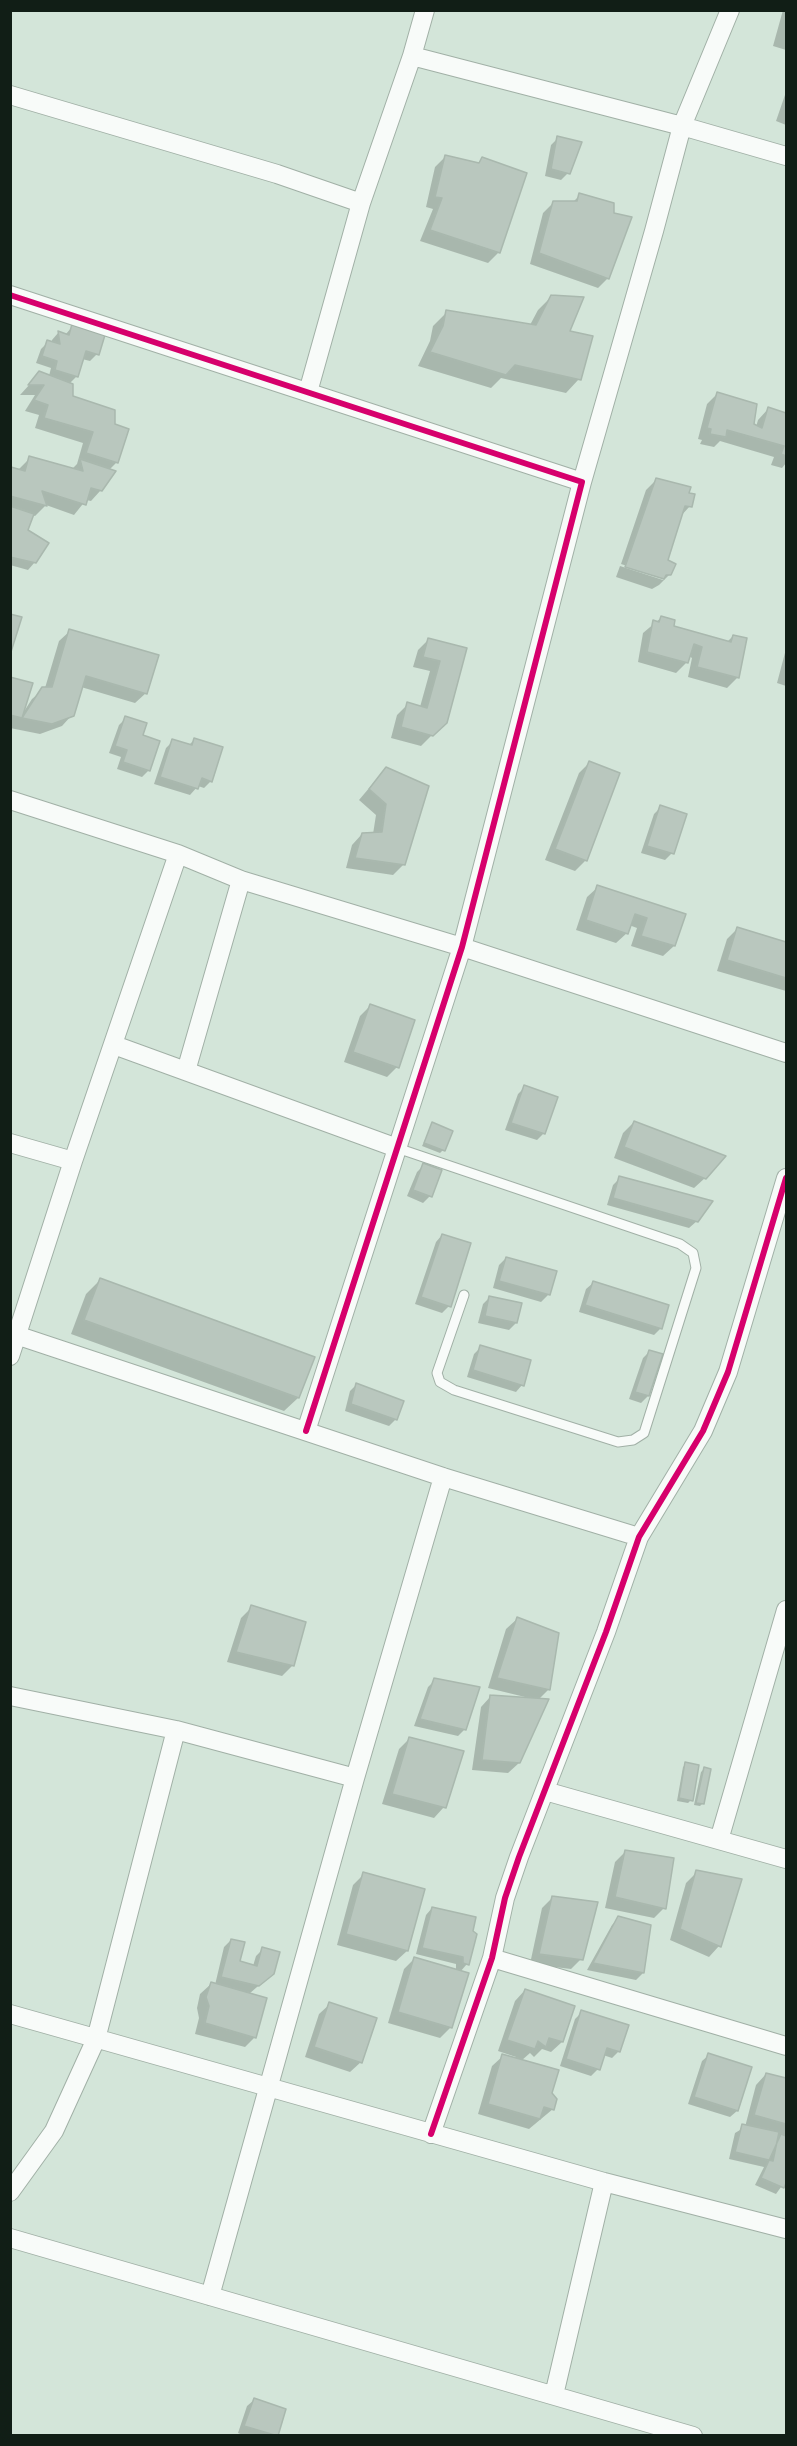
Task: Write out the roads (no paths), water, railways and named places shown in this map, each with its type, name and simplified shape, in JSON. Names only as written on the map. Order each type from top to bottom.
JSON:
[{"type":"street","points":[[308,392],[361,203],[412,56],[425,10]]},
{"type":"street","points":[[306,1431],[462,947],[582,482],[682,126],[730,10]]},
{"type":"street","points":[[412,56],[682,126],[786,156]]},
{"type":"street","points":[[10,95],[277,174],[361,203]]},
{"type":"street","points":[[10,295],[582,482]]},
{"type":"street","points":[[10,800],[178,854],[241,880],[462,947],[786,1053]]},
{"type":"street","points":[[10,1356],[14,1334],[178,854]]},
{"type":"street","points":[[186,1071],[241,880]]},
{"type":"street","points":[[114,1045],[397,1148]]},
{"type":"street","points":[[10,1143],[73,1161]]},
{"type":"street","points":[[431,2134],[492,1958],[505,1898],[639,1538],[703,1431],[728,1372],[786,1179]]},
{"type":"street","points":[[14,1334],[443,1477],[639,1538]]},
{"type":"street","points":[[210,2296],[355,1778],[443,1477]]},
{"type":"street","points":[[719,1840],[786,1610]]},
{"type":"street","points":[[10,1696],[176,1730],[355,1778]]},
{"type":"street","points":[[10,2192],[54,2131],[96,2039],[176,1730]]},
{"type":"street","points":[[545,1791],[786,1859]]},
{"type":"street","points":[[492,1958],[786,2046]]},
{"type":"street","points":[[10,2014],[604,2182],[786,2229]]},
{"type":"street","points":[[554,2395],[604,2182]]},
{"type":"street","points":[[10,2238],[693,2436]]},
{"type":"lane","points":[[397,1148],[680,1244],[693,1253],[696,1268],[644,1433],[633,1440],[618,1442],[454,1390],[440,1382],[437,1373],[464,1295]]}]
